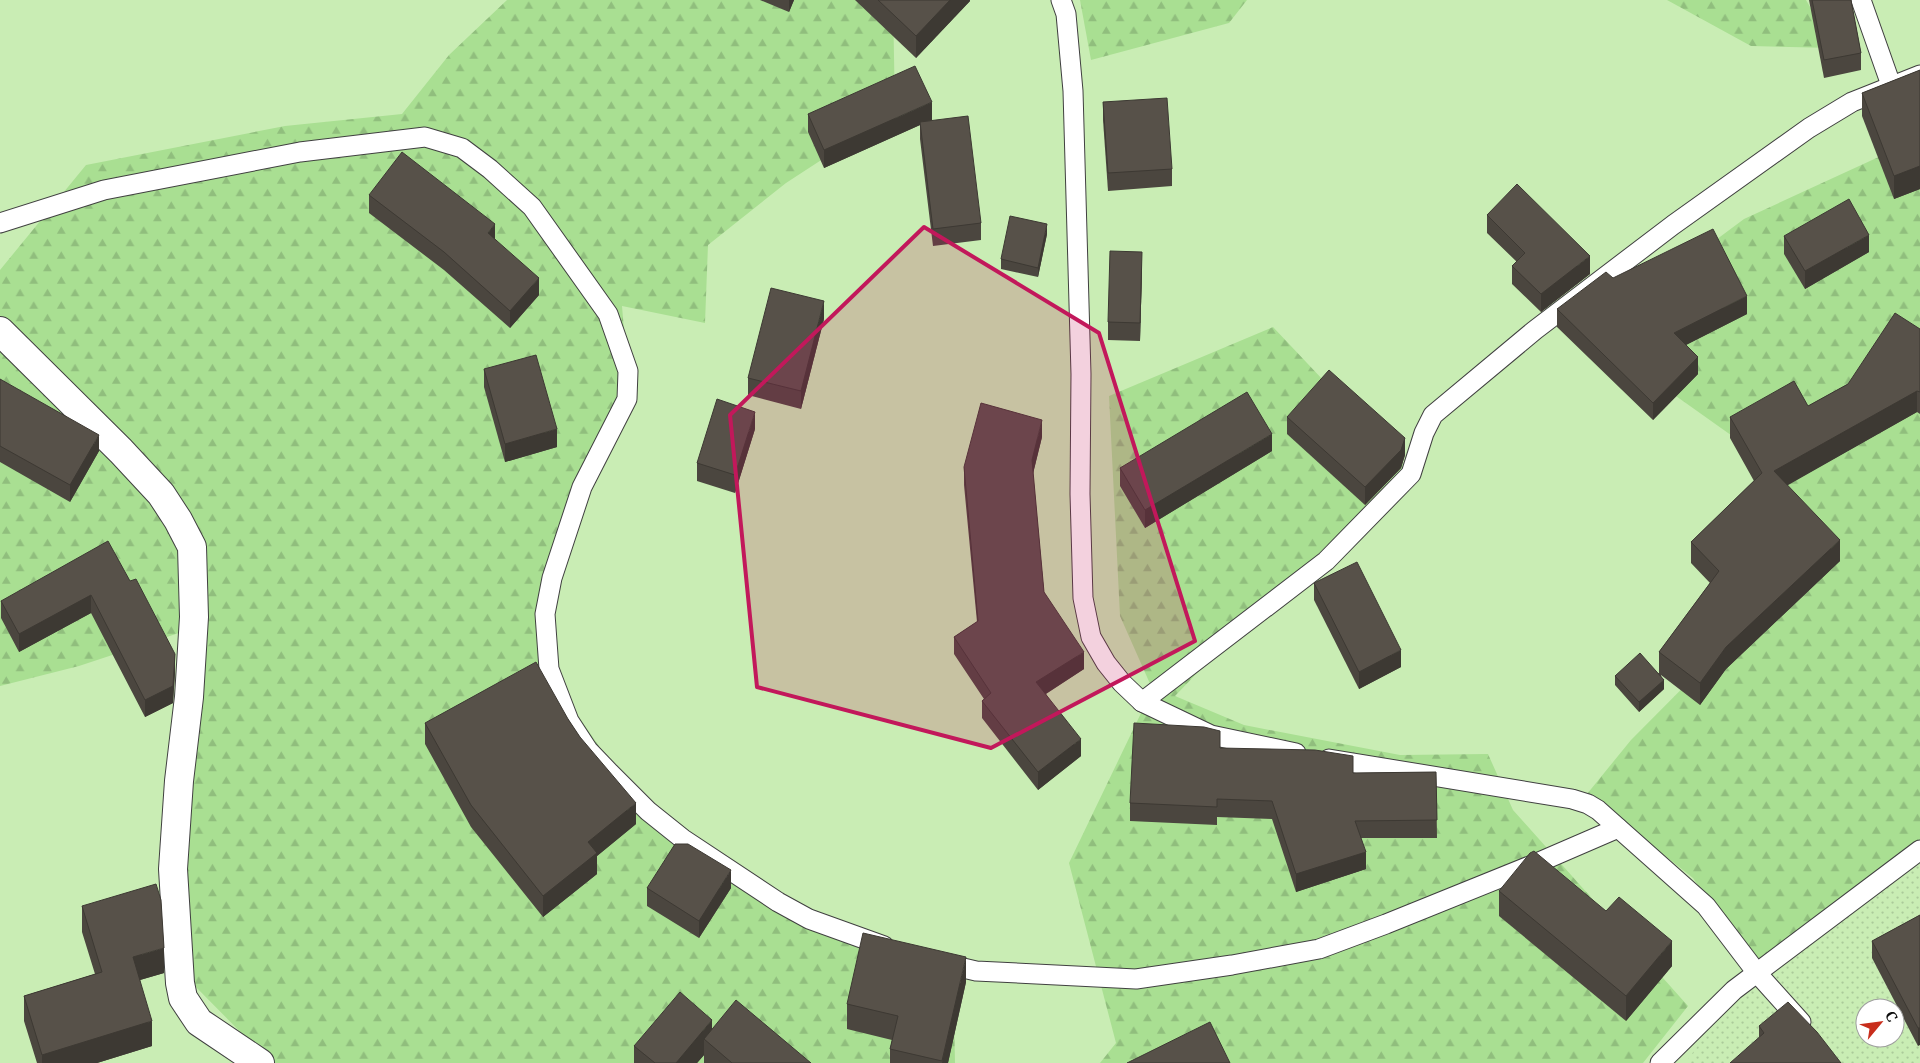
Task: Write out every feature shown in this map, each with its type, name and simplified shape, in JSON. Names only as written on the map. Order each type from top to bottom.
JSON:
[{"type":"street","points":[[0,331],[121,451],[161,494],[178,520],[192,547],[194,617],[189,697],[179,781],[173,869],[180,983],[183,998],[199,1022],[260,1063]]},
{"type":"lane","points":[[1061,0],[1066,14],[1073,91],[1081,374],[1080,494],[1083,598],[1091,637],[1106,662],[1122,683],[1142,702],[1211,735],[1271,749],[1572,799],[1588,804],[1598,810],[1706,906],[1757,973],[1816,1037]]},
{"type":"lane","points":[[1861,0],[1891,85]]},
{"type":"lane","points":[[1142,702],[1326,562],[1411,474],[1424,433],[1433,415],[1535,330],[1673,225],[1809,128],[1852,102],[1920,75]]},
{"type":"lane","points":[[0,223],[104,190],[300,152],[426,137],[462,148],[490,169],[532,207],[608,314],[628,371],[627,399],[582,487],[552,578],[545,614],[549,669],[569,721],[588,750],[610,773],[648,811],[683,839],[778,902],[809,920],[900,952]]},
{"type":"lane","points":[[928,960],[976,971],[1136,979],[1232,965],[1290,954],[1319,948],[1386,924],[1618,828]]},
{"type":"lane","points":[[1660,1063],[1722,1000],[1920,850]]},
{"type":"highlighted area","points":[[924,227],[1099,333],[1195,641],[991,748],[757,687],[730,415]]},
{"type":"green space","points":[[0,0],[1920,0],[1920,888],[1728,1063],[0,1063]]},
{"type":"green space","points":[[507,0],[893,0],[895,112],[786,183],[708,245],[705,323],[622,306],[630,402],[573,512],[549,617],[562,692],[620,777],[680,829],[794,905],[953,966],[955,1063],[271,1063],[188,979],[178,871],[197,627],[79,666],[0,686],[0,270],[86,165],[285,126],[402,114],[449,55]]},
{"type":"green space","points":[[1080,0],[1247,0],[1229,23],[1091,60]]},
{"type":"green space","points":[[1667,0],[1806,0],[1834,48],[1751,46]]},
{"type":"green space","points":[[1920,138],[1920,848],[1755,969],[1693,878],[1587,794],[1631,740],[1768,602],[1759,455],[1628,362],[1650,289],[1744,219]]},
{"type":"green space","points":[[1273,327],[1409,471],[1221,648],[1175,696],[1244,725],[1400,755],[1488,754],[1513,810],[1688,1006],[1643,1063],[1100,1063],[1116,1043],[1069,863],[1143,709],[1151,686],[1120,616],[1109,396]]},
{"type":"green space","points":[[1920,848],[1920,1063],[1685,1063],[1755,969]]},
{"type":"building","points":[[878,0],[950,0],[916,36]]},
{"type":"building","points":[[1812,0],[1851,0],[1861,53],[1824,60]]},
{"type":"building","points":[[915,66],[932,102],[824,150],[808,114]]},
{"type":"building","points":[[1920,70],[1920,166],[1894,176],[1862,93]]},
{"type":"building","points":[[1167,98],[1172,169],[1108,173],[1103,102]]},
{"type":"building","points":[[968,116],[981,223],[933,229],[920,122]]},
{"type":"building","points":[[402,152],[495,224],[488,233],[539,278],[510,311],[444,252],[369,195]]},
{"type":"building","points":[[1517,184],[1590,256],[1541,294],[1512,266],[1525,253],[1487,215]]},
{"type":"building","points":[[1849,199],[1869,235],[1805,271],[1784,236]]},
{"type":"building","points":[[1010,216],[1047,224],[1038,268],[1001,259]]},
{"type":"building","points":[[1713,229],[1747,296],[1674,333],[1698,357],[1653,403],[1557,309],[1606,272],[1613,278]]},
{"type":"building","points":[[1110,251],[1142,252],[1140,323],[1108,322]]},
{"type":"building","points":[[771,288],[824,301],[801,391],[748,378]]},
{"type":"building","points":[[1895,313],[1920,329],[1920,392],[1917,391],[1774,471],[1840,540],[1726,647],[1700,683],[1659,652],[1719,571],[1691,542],[1762,473],[1730,417],[1794,381],[1808,406],[1848,384]]},
{"type":"building","points":[[536,355],[557,429],[505,444],[484,369]]},
{"type":"building","points":[[1329,370],[1405,438],[1401,450],[1365,487],[1287,417]]},
{"type":"building","points":[[0,379],[99,435],[70,485],[0,446]]},
{"type":"building","points":[[1247,392],[1272,434],[1145,510],[1120,468]]},
{"type":"building","points":[[717,399],[755,412],[735,475],[697,463]]},
{"type":"building","points":[[981,403],[1042,420],[1032,460],[1044,592],[1084,652],[1036,682],[1081,739],[1038,772],[982,701],[991,693],[954,637],[978,621],[964,467]]},
{"type":"building","points":[[108,541],[130,581],[136,579],[175,654],[173,686],[145,700],[91,595],[19,634],[1,601]]},
{"type":"building","points":[[1357,562],[1401,650],[1359,672],[1314,583]]},
{"type":"building","points":[[1640,653],[1664,680],[1639,702],[1615,676]]},
{"type":"building","points":[[536,662],[580,737],[636,803],[588,842],[597,853],[543,896],[471,805],[425,723]]},
{"type":"building","points":[[1134,723],[1204,727],[1220,731],[1220,748],[1315,750],[1353,756],[1353,773],[1436,772],[1437,820],[1355,821],[1366,852],[1296,874],[1272,801],[1217,799],[1217,807],[1130,803]]},
{"type":"building","points":[[675,844],[688,844],[731,870],[699,921],[647,888]]},
{"type":"building","points":[[1534,851],[1606,911],[1619,897],[1672,941],[1626,996],[1499,891],[1530,853]]},
{"type":"building","points":[[156,884],[161,900],[164,948],[133,957],[152,1021],[42,1055],[24,996],[102,972],[82,906]]},
{"type":"building","points":[[1920,915],[1920,1028],[1918,1028],[1905,1003],[1905,998],[1902,998],[1872,941]]},
{"type":"building","points":[[863,933],[966,957],[942,1061],[890,1049],[898,1016],[847,1004]]},
{"type":"building","points":[[680,992],[712,1020],[676,1063],[655,1063],[634,1046]]},
{"type":"building","points":[[736,1000],[811,1063],[732,1063],[704,1039]]},
{"type":"building","points":[[1788,1002],[1817,1032],[1841,1063],[1730,1063],[1764,1033],[1759,1026]]},
{"type":"building","points":[[1210,1022],[1230,1063],[1127,1063]]}]
